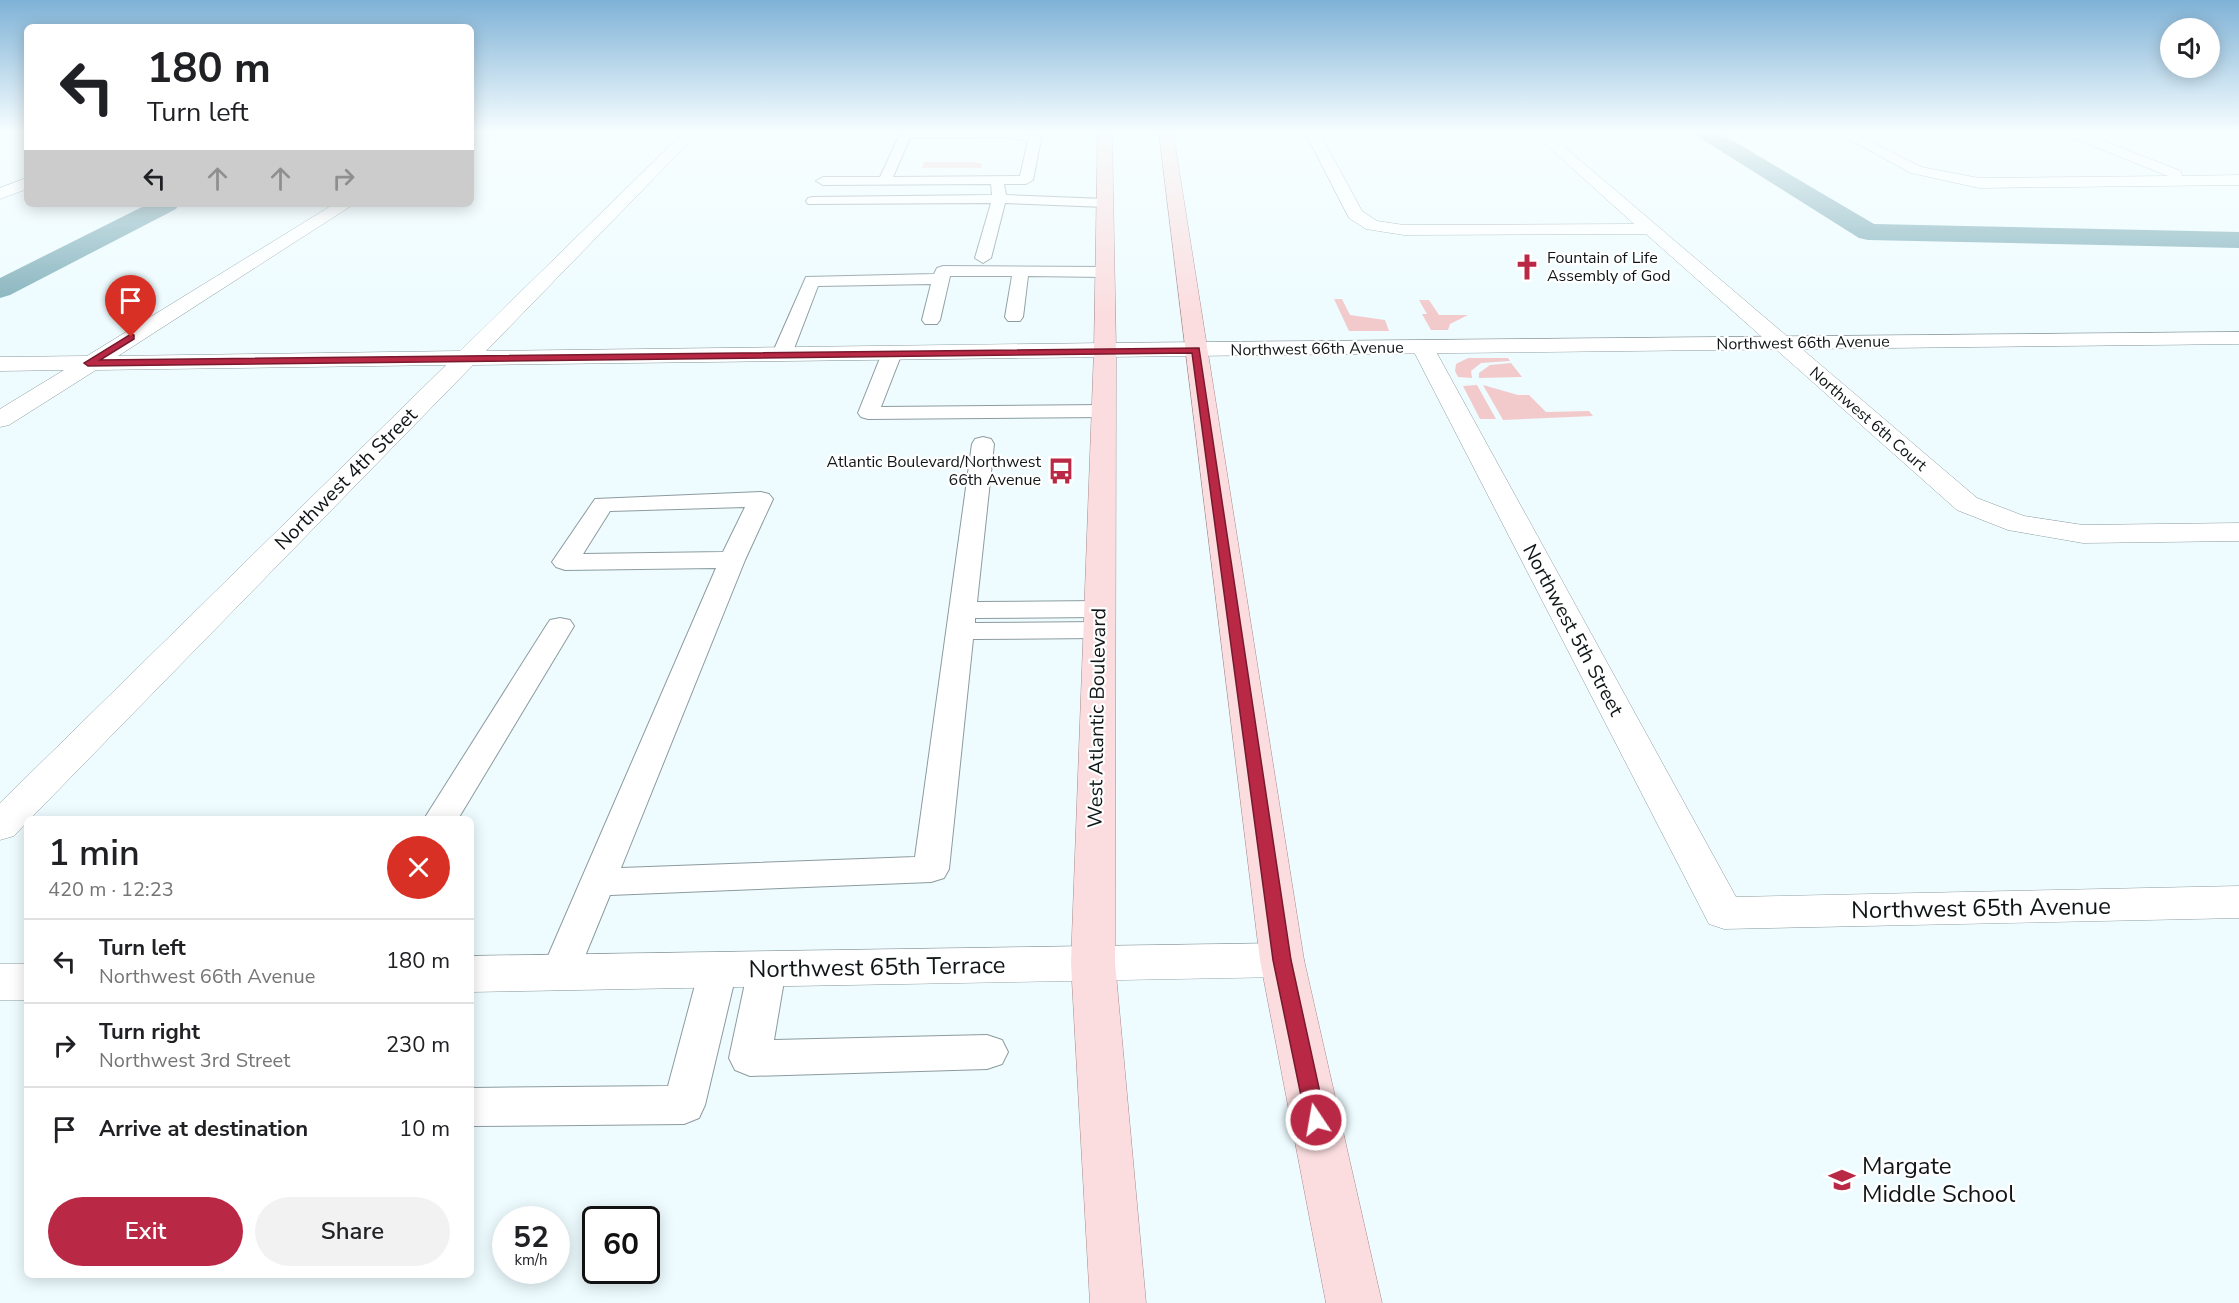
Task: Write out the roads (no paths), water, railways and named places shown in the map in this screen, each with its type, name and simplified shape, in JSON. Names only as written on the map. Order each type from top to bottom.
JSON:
[{"type":"main road","name":"West Atlantic Boulevard","points":[[1105,193],[1105,350],[1093,963],[1118,1303]]},
{"type":"main road","points":[[1174,193],[1282,960],[1354,1303]]},
{"type":"street","name":"Northwest 4th Street","points":[[0,826],[631,193]]},
{"type":"street","points":[[1344,193],[1355,214],[1372,225],[1404,230],[1648,229]]},
{"type":"street","name":"Northwest 6th Court","points":[[1607,193],[1967,504],[2018,524],[2083,534],[2239,532]]},
{"type":"street","points":[[0,420],[341,207]]},
{"type":"street","name":"Northwest 66th Avenue","points":[[0,364],[2239,338]]},
{"type":"street","name":"Northwest 5th Street","points":[[1423,348],[1724,913]]},
{"type":"street","name":"Northwest 65th Avenue","points":[[1724,913],[2239,902]]},
{"type":"street","name":"Northwest 65th Terrace","points":[[474,974],[1282,960]]},
{"type":"street","points":[[0,982],[24,982]]},
{"type":"lane","points":[[983,258],[999,199],[997,193]]},
{"type":"lane","points":[[813,201],[999,199],[1105,203]]},
{"type":"lane","points":[[931,320],[943,271],[1105,272]]},
{"type":"lane","points":[[1014,317],[1021,271]]},
{"type":"lane","points":[[782,354],[812,281],[941,279]]},
{"type":"lane","points":[[892,353],[868,413],[1104,411]]},
{"type":"lane","points":[[598,882],[930,870],[983,444]]},
{"type":"lane","points":[[560,972],[732,560],[761,499],[603,504],[565,562],[732,560]]},
{"type":"lane","points":[[961,621],[1099,620]]},
{"type":"lane","points":[[443,816],[560,626]]},
{"type":"lane","points":[[474,1107],[684,1105],[718,969]]},
{"type":"lane","points":[[767,969],[750,1058],[987,1052]]},
{"type":"waterway","points":[[1804,193],[1868,232],[2239,240]]},
{"type":"waterway","points":[[0,289],[161,207]]},
{"type":"place","name":"Fountain of Life Assembly of God","points":[[1527,267]]},
{"type":"place","name":"Atlantic Boulevard/Northwest 66th Avenue","points":[[1061,471]]},
{"type":"place","name":"Margate Middle School","points":[[1842,1180]]}]
